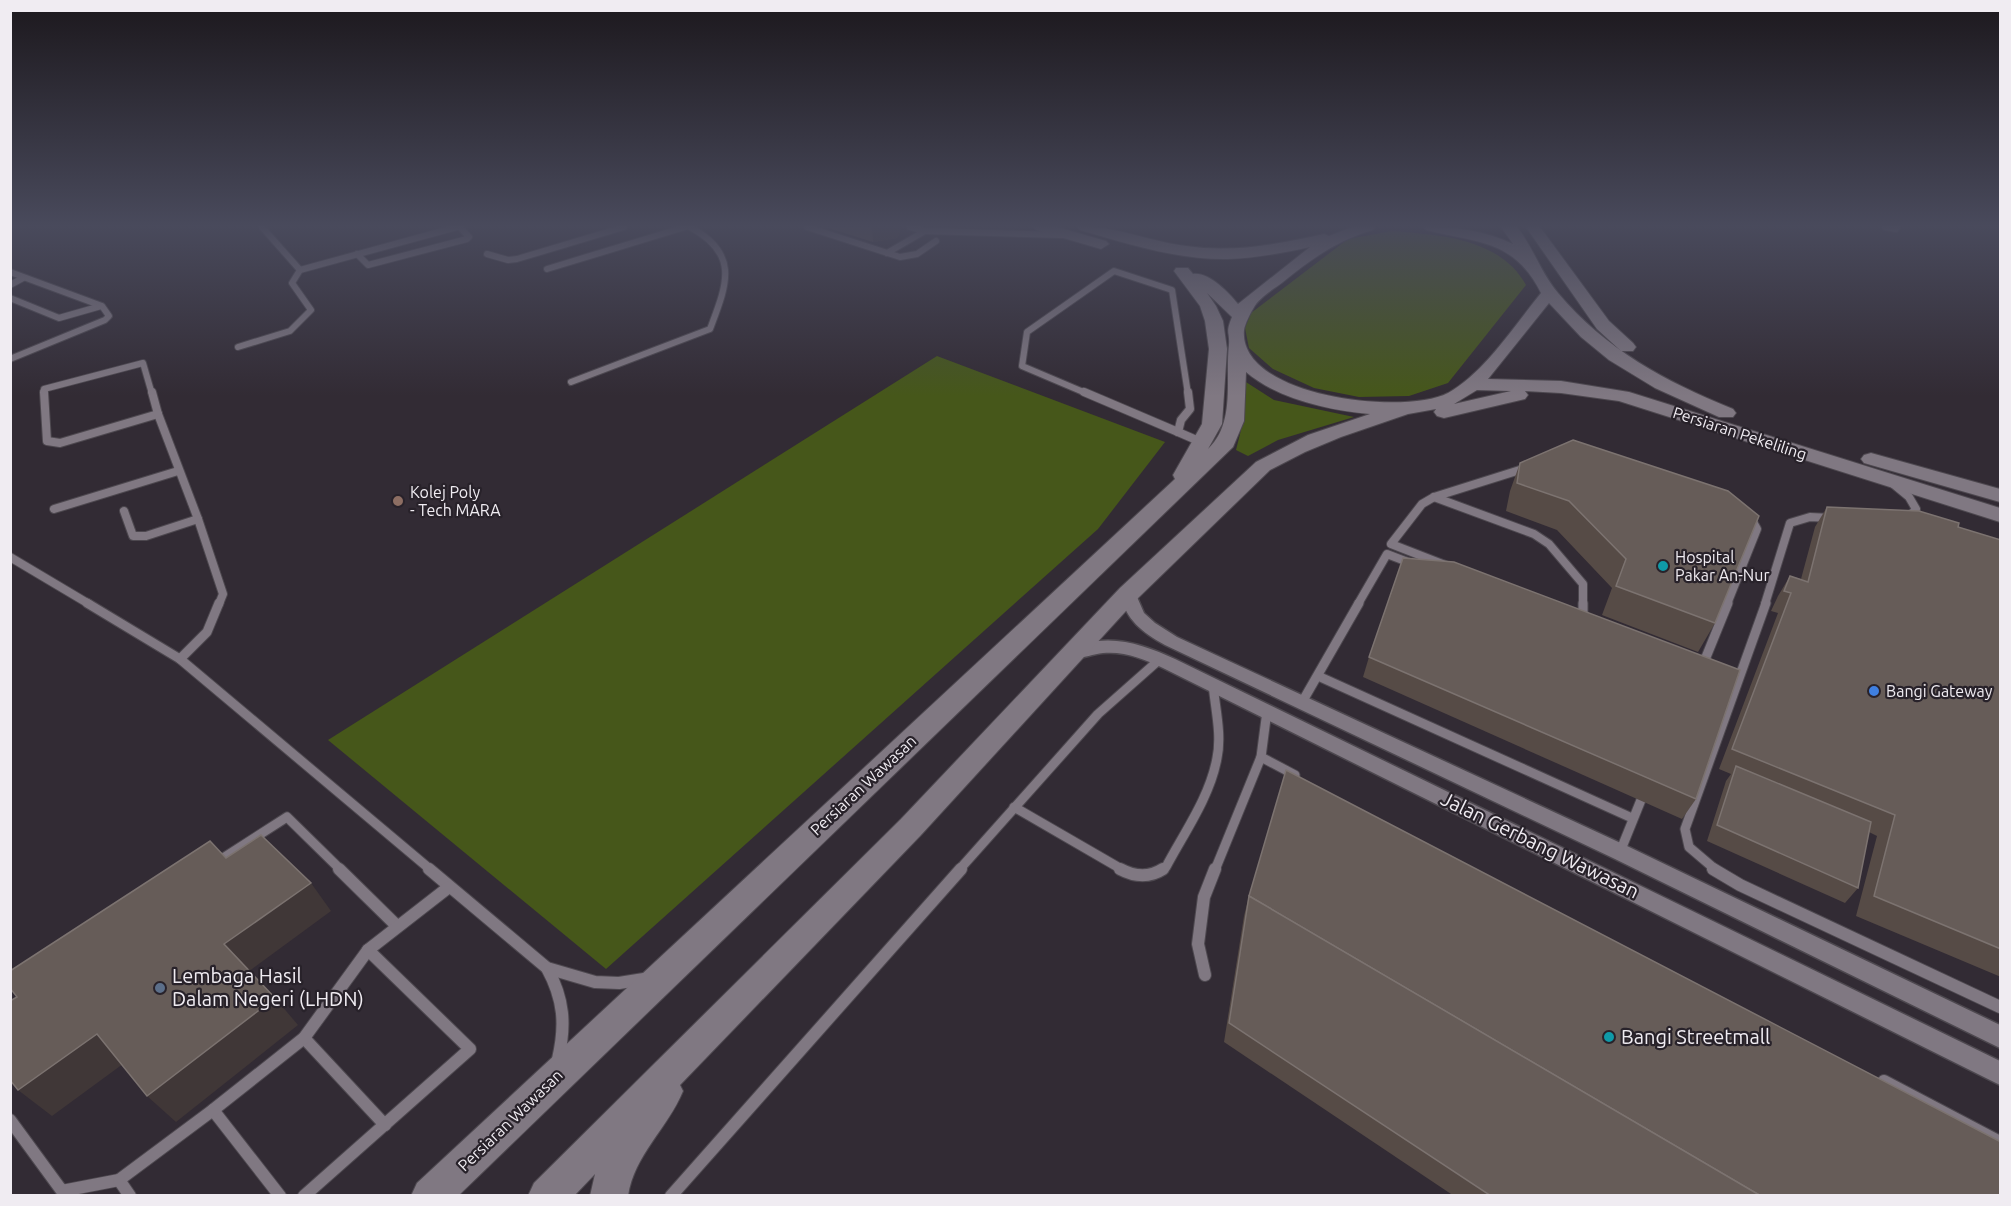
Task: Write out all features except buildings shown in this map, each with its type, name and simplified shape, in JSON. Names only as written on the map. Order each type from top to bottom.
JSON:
[{"type":"main road","points":[[1175,491],[1212,424],[1218,349],[1214,321],[1208,306],[1192,283]]},
{"type":"main road","points":[[1205,283],[1212,287],[1239,315],[1246,304],[1272,283]]},
{"type":"main road","name":"Persiaran Pekeliling","points":[[1544,283],[1549,293],[1600,345],[1625,363],[1676,391],[1762,426],[2001,496]]},
{"type":"main road","points":[[1573,283],[1603,325],[1676,391]]},
{"type":"main road","points":[[547,1196],[911,827],[1128,594],[1263,466],[1290,450],[1318,438],[1408,408],[1450,399],[1473,384],[1549,293]]},
{"type":"main road","name":"Persiaran Wawasan","points":[[430,1196],[1226,443],[1231,435],[1235,417],[1236,348],[1234,333],[1239,315]]},
{"type":"main road","points":[[1236,348],[1251,367],[1290,391],[1356,407],[1408,408]]},
{"type":"main road","name":"Persiaran Pekeliling","points":[[1473,384],[1531,385],[1590,390],[1650,403],[2001,515]]},
{"type":"main road","points":[[1263,466],[1465,407],[1520,395],[1546,393],[1572,396],[1663,417],[1704,420]]},
{"type":"main road","points":[[609,1196],[610,1180],[681,1060]]},
{"type":"street","name":"Jalan Gerbang Wawasan","points":[[1128,594],[1132,610],[1153,631],[1301,704],[1620,852],[2001,1037]]},
{"type":"street","name":"Jalan Gerbang Wawasan","points":[[1072,653],[1105,646],[1124,647],[1159,660],[2001,1073]]},
{"type":"lane","points":[[10,359],[105,320],[109,312],[102,306],[38,283]]},
{"type":"lane","points":[[238,347],[290,331],[311,310],[292,283]]},
{"type":"lane","points":[[571,382],[710,329],[725,283]]},
{"type":"lane","points":[[1096,283],[1027,332],[1022,366],[1201,442]]},
{"type":"lane","points":[[1151,283],[1172,290],[1190,409],[1181,420],[1178,433]]},
{"type":"lane","points":[[10,298],[64,318],[102,306]]},
{"type":"lane","points":[[158,414],[60,443],[47,441],[44,389],[143,363],[158,414],[198,519],[223,594],[207,632],[180,659]]},
{"type":"lane","points":[[1163,427],[1181,420]]},
{"type":"lane","points":[[1301,704],[1391,544],[1422,504],[1434,496],[1533,465]]},
{"type":"lane","points":[[54,510],[178,471]]},
{"type":"lane","points":[[1890,481],[1909,497],[1916,509],[1906,517],[1922,520]]},
{"type":"lane","points":[[1434,496],[1534,534],[1549,544],[1583,584],[1583,619]]},
{"type":"lane","points":[[124,511],[133,536],[146,536],[198,519]]},
{"type":"lane","points":[[1697,676],[1758,529],[1753,522],[1742,517]]},
{"type":"lane","points":[[1840,518],[1810,517],[1790,523],[1772,586],[1685,829],[1689,847],[1708,866],[1740,885],[2001,1007]]},
{"type":"lane","points":[[1391,544],[1455,569]]},
{"type":"lane","points":[[1387,554],[1420,567]]},
{"type":"lane","points":[[10,557],[180,659],[547,968],[572,979],[602,984],[633,982],[665,972]]},
{"type":"lane","points":[[1573,615],[1594,623]]},
{"type":"lane","points":[[1752,638],[1762,642]]},
{"type":"lane","points":[[671,1196],[1098,714],[1159,660]]},
{"type":"lane","points":[[1692,662],[1703,666]]},
{"type":"lane","points":[[1318,676],[1632,818]]},
{"type":"lane","points":[[1014,807],[1127,873],[1143,878],[1156,875],[1166,867],[1212,776],[1217,757],[1218,737],[1212,684]]},
{"type":"lane","points":[[1205,975],[1198,944],[1203,897],[1261,757],[1267,711]]},
{"type":"lane","points":[[1261,757],[1303,779]]},
{"type":"lane","points":[[1620,852],[1641,800]]},
{"type":"lane","points":[[208,868],[286,817],[397,926]]},
{"type":"lane","points":[[10,1120],[62,1191],[119,1180],[304,1038],[368,950],[449,887]]},
{"type":"lane","points":[[304,1196],[470,1049],[368,950]]},
{"type":"lane","points":[[547,968],[560,989],[565,1017],[562,1044],[551,1080]]},
{"type":"lane","points":[[304,1038],[385,1125]]},
{"type":"lane","points":[[1874,1076],[2001,1142]]},
{"type":"lane","points":[[213,1110],[280,1196]]},
{"type":"lane","points":[[119,1180],[130,1196]]},
{"type":"green space","points":[[1290,283],[1526,285],[1448,383],[1409,396],[1359,397],[1314,388],[1273,369],[1249,348],[1245,328],[1251,313]]},
{"type":"green space","points":[[937,356],[1165,442],[1098,529],[606,969],[328,740]]},
{"type":"green space","points":[[1235,375],[1274,400],[1354,417],[1278,440],[1248,456],[1236,450],[1241,430]]},
{"type":"place","name":"Kolej Poly - Tech MARA","points":[[398,501]]},
{"type":"place","name":"Hospital Pakar An-Nur","points":[[1663,566]]},
{"type":"place","name":"Bangi Gateway","points":[[1874,691]]},
{"type":"place","name":"Lembaga Hasil Dalam Negeri (LHDN)","points":[[160,988]]},
{"type":"place","name":"Bangi Streetmall","points":[[1609,1037]]}]
